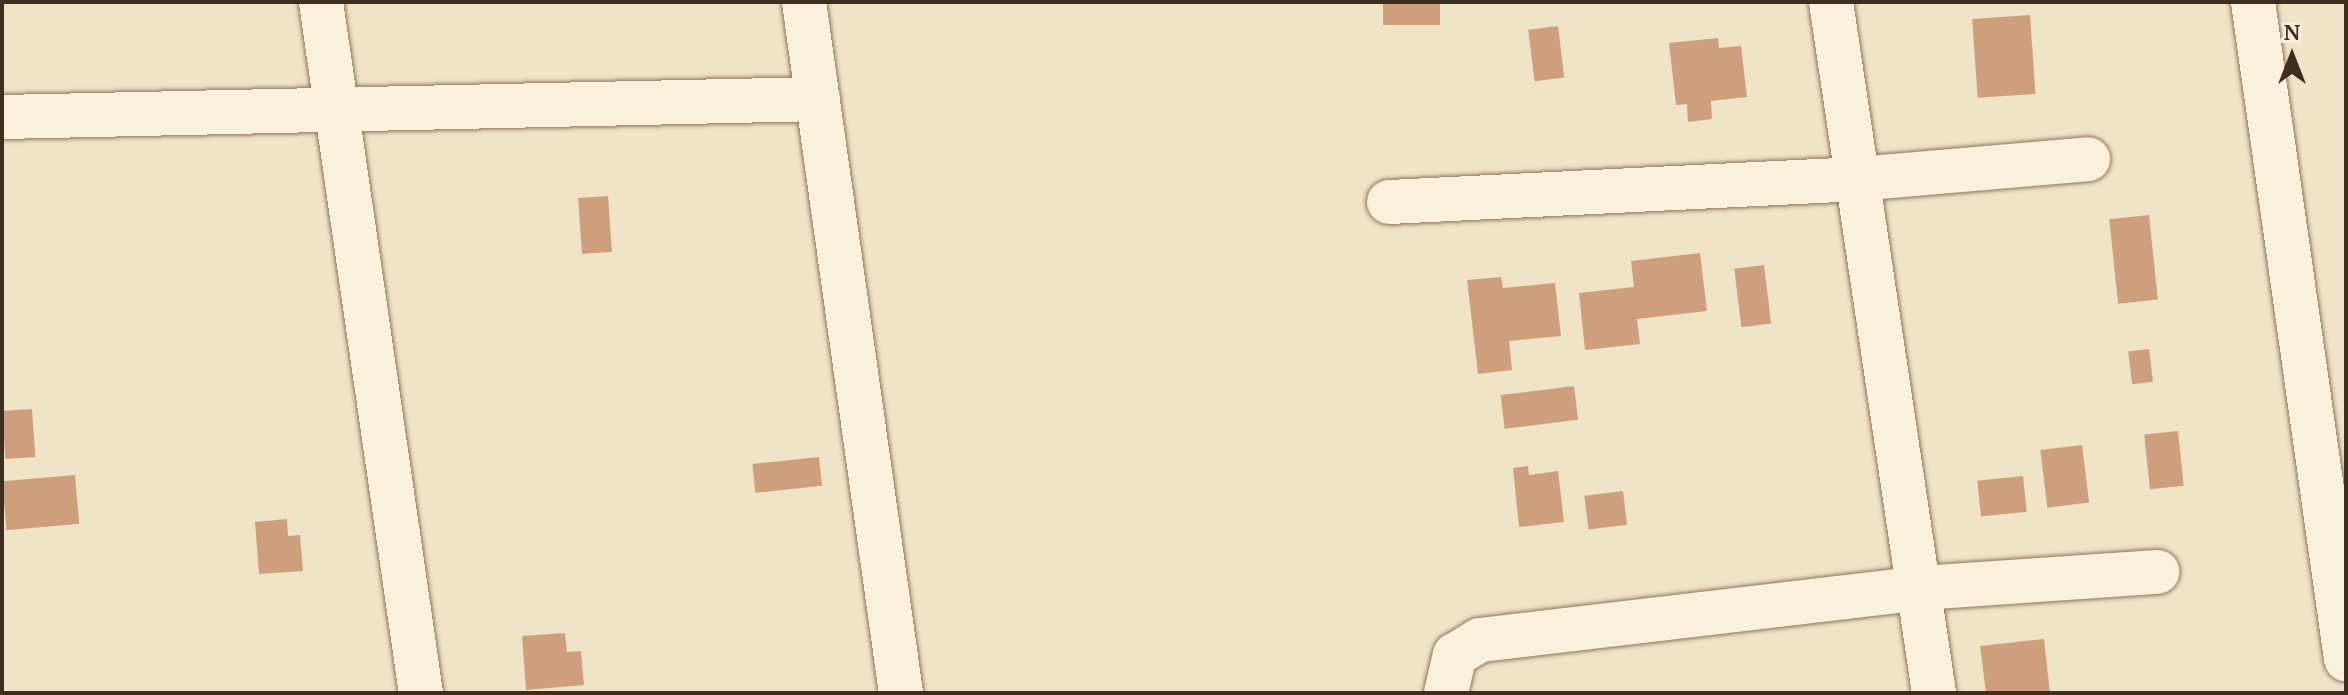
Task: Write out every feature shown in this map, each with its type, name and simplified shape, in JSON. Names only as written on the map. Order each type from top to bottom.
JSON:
[{"type":"street","points":[[321,2],[421,693]]},
{"type":"street","points":[[804,2],[901,693]]},
{"type":"street","points":[[1831,2],[1921,588],[1934,693]]},
{"type":"street","points":[[2253,2],[2346,659]]},
{"type":"street","points":[[2,117],[818,99]]},
{"type":"street","points":[[1389,202],[1857,179],[2088,159]]},
{"type":"street","points":[[1446,693],[1455,655],[1480,640],[1921,588],[2157,572]]},
{"type":"building","points":[[1383,2],[1440,2],[1440,25],[1383,25]]},
{"type":"building","points":[[2030,15],[2036,94],[1978,98],[1972,19]]},
{"type":"building","points":[[1558,26],[1564,78],[1535,81],[1528,30]]},
{"type":"building","points":[[1718,38],[1719,48],[1741,46],[1747,97],[1711,101],[1712,119],[1688,122],[1687,104],[1676,105],[1669,43]]},
{"type":"building","points":[[608,196],[612,252],[582,254],[578,198]]},
{"type":"building","points":[[2149,215],[2158,300],[2118,304],[2109,219]]},
{"type":"building","points":[[1700,253],[1707,311],[1637,319],[1640,344],[1585,350],[1579,293],[1634,287],[1631,261]]},
{"type":"building","points":[[1764,265],[1771,324],[1741,327],[1734,269]]},
{"type":"building","points":[[1501,277],[1503,288],[1555,283],[1561,336],[1509,341],[1512,370],[1478,374],[1467,280]]},
{"type":"building","points":[[2149,349],[2153,382],[2132,384],[2128,352]]},
{"type":"building","points":[[1574,386],[1578,420],[1505,429],[1501,395]]},
{"type":"building","points":[[32,409],[35,457],[5,459],[2,411]]},
{"type":"building","points":[[2178,431],[2184,486],[2150,489],[2144,435]]},
{"type":"building","points":[[2082,445],[2089,503],[2047,508],[2040,450]]},
{"type":"building","points":[[819,457],[822,486],[755,493],[752,464]]},
{"type":"building","points":[[1528,466],[1529,475],[1558,471],[1564,522],[1519,527],[1513,468]]},
{"type":"building","points":[[75,475],[79,524],[7,530],[2,481]]},
{"type":"building","points":[[2023,476],[2027,512],[1981,517],[1977,481]]},
{"type":"building","points":[[1623,491],[1627,525],[1588,529],[1584,496]]},
{"type":"building","points":[[287,519],[288,536],[300,535],[303,571],[259,574],[255,522]]},
{"type":"building","points":[[565,633],[567,652],[581,651],[584,685],[526,690],[522,636]]},
{"type":"building","points":[[2044,639],[2050,693],[1986,693],[1980,646]]}]
